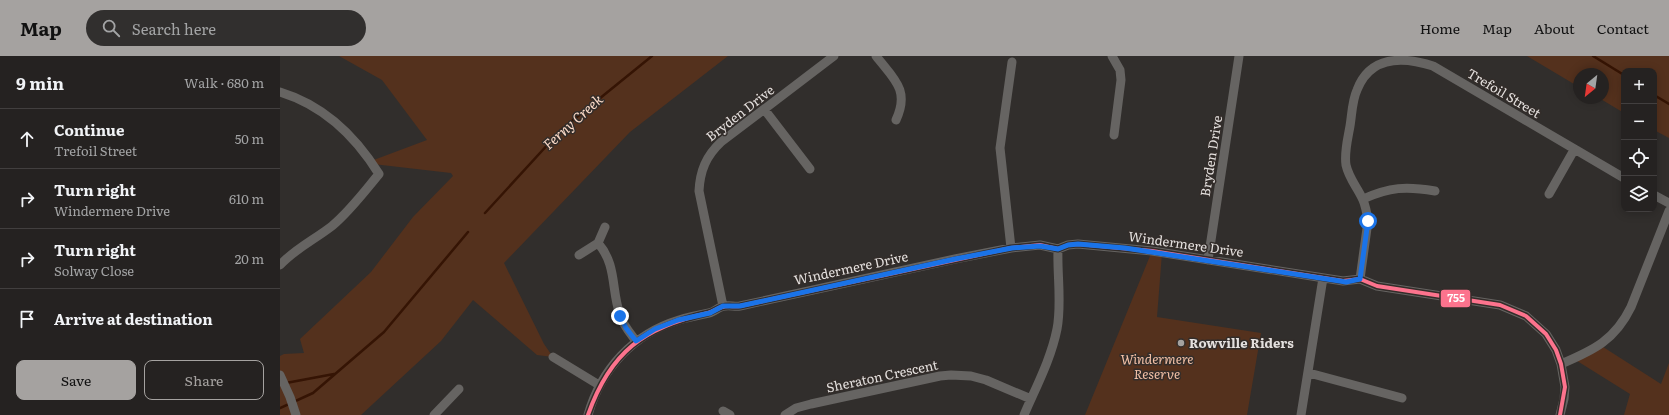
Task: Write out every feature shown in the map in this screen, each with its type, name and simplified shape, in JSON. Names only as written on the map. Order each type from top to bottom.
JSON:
[{"type":"street","name":"Bryden Drive","points":[[723,306],[700,198],[700,176],[705,162],[712,150],[725,138],[834,56]]},
{"type":"street","points":[[876,56],[899,88],[902,103],[896,120]]},
{"type":"street","points":[[1112,56],[1120,70],[1121,80],[1114,135]]},
{"type":"street","name":"Bryden Drive","points":[[1208,260],[1239,56]]},
{"type":"street","name":"Trefoil Street","points":[[1360,279],[1368,221],[1363,199],[1349,176],[1346,164],[1346,150],[1356,90],[1379,59],[1408,58],[1424,62],[1621,176]]},
{"type":"street","points":[[1012,62],[1000,148],[1012,248]]},
{"type":"street","points":[[280,92],[311,106],[337,124],[355,141],[379,174],[363,195],[340,219],[293,252],[280,265]]},
{"type":"street","points":[[764,109],[810,169]]},
{"type":"street","points":[[1549,194],[1574,150]]},
{"type":"street","points":[[1363,199],[1378,192],[1397,188],[1435,191]]},
{"type":"street","points":[[1657,197],[1669,203]]},
{"type":"street","points":[[1561,364],[1598,347],[1610,338],[1624,321],[1669,211]]},
{"type":"street","points":[[579,255],[598,243],[605,227]]},
{"type":"street","points":[[598,243],[604,250],[611,266],[620,316],[626,328],[636,341]]},
{"type":"street","name":"Windermere Drive","points":[[588,415],[599,385],[614,363],[636,341],[666,324],[688,317],[710,313],[723,306],[740,306],[955,259],[1012,248],[1040,246],[1058,249],[1072,245],[1125,248],[1346,282],[1360,279],[1378,286],[1489,303],[1510,308],[1526,316],[1540,328],[1551,342],[1561,364],[1565,387],[1560,415]]},
{"type":"street","points":[[1024,415],[1045,366],[1057,328],[1058,249]]},
{"type":"street","points":[[1302,415],[1323,278]]},
{"type":"street","points":[[553,357],[599,385]]},
{"type":"street","points":[[1309,373],[1402,398]]},
{"type":"street","name":"Sheraton Crescent","points":[[785,415],[796,408],[811,404],[940,376],[964,376],[978,378],[1031,399]]},
{"type":"street","points":[[281,377],[296,415]]},
{"type":"street","points":[[434,415],[459,389]]},
{"type":"green space","points":[[339,56],[728,56],[630,132],[504,263],[544,344],[553,357],[537,355],[473,300],[441,341],[361,415],[280,415],[280,356],[284,354],[304,353],[300,339],[371,272],[413,217],[453,176],[451,173],[373,164],[371,161],[427,140],[382,80]]},
{"type":"green space","points":[[1527,56],[1669,56],[1669,138],[1657,132],[1657,68],[1621,68],[1621,111],[1609,104],[1609,68],[1573,68],[1573,83]]},
{"type":"green space","name":"Windermere Reserve","points":[[1152,251],[1162,253],[1157,317],[1261,333],[1247,415],[1085,415]]},
{"type":"green space","points":[[1600,345],[1661,384],[1669,363],[1669,415],[1624,415],[1630,394],[1574,359]]},
{"type":"waterway","name":"Ferny Creek","points":[[485,213],[562,129],[652,56]]},
{"type":"waterway","name":"Ferny Creek","points":[[1593,56],[1621,73]]},
{"type":"waterway","name":"Ferny Creek","points":[[1657,97],[1669,104]]},
{"type":"waterway","name":"Ferny Creek","points":[[280,408],[313,393],[384,332],[468,232]]},
{"type":"waterway","name":"Ferny Creek","points":[[286,383],[334,374]]},
{"type":"transit line","name":"755","points":[[588,415],[607,374],[632,346],[665,326],[685,319],[710,312],[724,306],[740,306],[1011,248],[1040,245],[1058,249],[1068,245],[1078,244],[1152,251],[1343,281],[1360,279],[1377,286],[1500,305],[1526,316],[1546,334],[1556,350],[1561,364],[1565,387],[1560,415]]},
{"type":"place","name":"Rowville Riders","points":[[1181,343]]},
{"type":"route","points":[[620,316],[622,322],[636,341],[666,324],[688,317],[710,313],[723,306],[740,306],[1012,248],[1045,246],[1060,249],[1068,245],[1078,244],[1152,251],[1346,282],[1360,279],[1368,221]]}]
